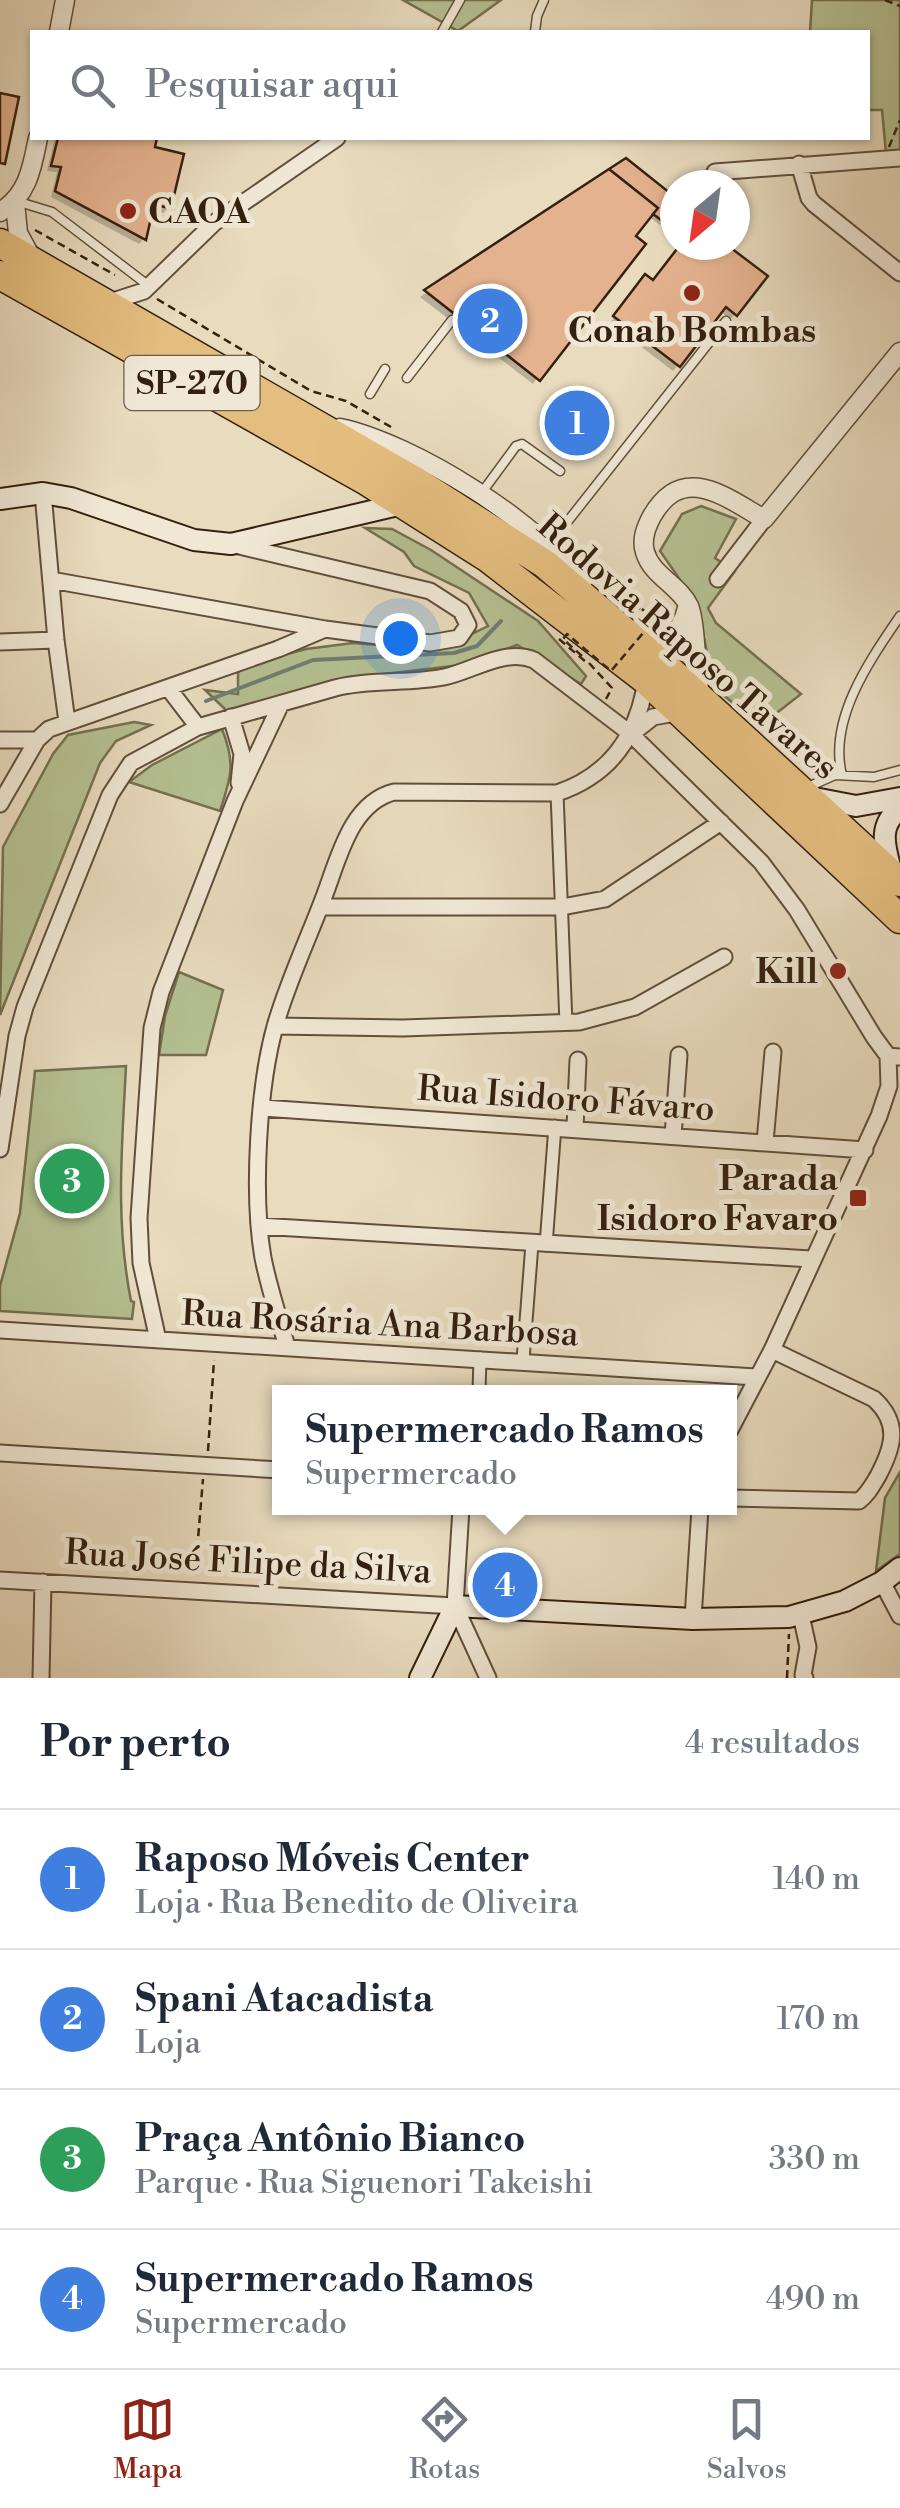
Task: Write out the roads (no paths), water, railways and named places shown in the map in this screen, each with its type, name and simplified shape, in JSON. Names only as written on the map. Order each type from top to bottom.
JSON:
[{"type":"highway","name":"Rodovia Raposo Tavares","points":[[9,219],[34,262],[314,422],[545,564],[634,638],[690,705],[899,919]]},
{"type":"highway","name":"Rodovia Raposo Tavares","points":[[0,275],[365,480],[488,558],[646,680],[690,705],[804,794],[896,878]]},
{"type":"main road","points":[[348,514],[358,501],[365,480]]},
{"type":"main road","points":[[0,498],[43,493],[71,498],[194,540],[231,544],[402,504]]},
{"type":"main road","points":[[804,794],[856,806],[900,798]]},
{"type":"main road","points":[[896,878],[883,840],[890,817],[900,809]]},
{"type":"main road","name":"Rua José Filipe da Silva","points":[[455,1606],[693,1618],[795,1616],[845,1600],[882,1582],[900,1568]]},
{"type":"main road","points":[[420,1678],[455,1606]]},
{"type":"street","points":[[59,30],[65,0]]},
{"type":"street","points":[[9,219],[28,182],[38,140]]},
{"type":"street","points":[[106,304],[147,289],[214,224],[334,140]]},
{"type":"street","points":[[735,170],[890,157]]},
{"type":"street","points":[[799,164],[809,198],[900,273]]},
{"type":"street","points":[[147,289],[150,328]]},
{"type":"street","points":[[718,579],[900,352]]},
{"type":"street","points":[[314,422],[384,443],[554,538],[596,607]]},
{"type":"street","points":[[631,734],[653,717],[690,705],[688,602],[658,574],[644,548],[648,523],[668,495],[700,486],[764,519]]},
{"type":"street","points":[[43,493],[67,722]]},
{"type":"street","points":[[51,580],[325,629],[430,643],[459,638],[468,626],[461,611],[430,591],[231,544]]},
{"type":"street","points":[[634,638],[647,642],[672,637],[680,630],[688,602]]},
{"type":"street","points":[[0,804],[37,740],[49,730],[278,650],[325,629]]},
{"type":"street","points":[[0,642],[56,640]]},
{"type":"street","points":[[0,1150],[25,1006],[110,795],[131,762],[198,727],[354,683],[441,678],[518,656],[534,660],[631,734],[782,886],[859,1016],[894,1057],[889,1086],[865,1150],[811,1259],[772,1350],[737,1416]]},
{"type":"street","points":[[287,1347],[258,1226],[256,1190],[266,1065],[275,1026],[362,811],[381,796],[416,791],[557,792],[594,776],[613,760],[631,734],[642,709],[646,680]]},
{"type":"street","points":[[170,688],[198,727]]},
{"type":"street","points":[[158,1340],[141,1263],[139,1218],[152,1028],[161,992],[234,801],[280,706]]},
{"type":"street","points":[[231,718],[242,754],[234,801]]},
{"type":"street","points":[[0,740],[37,740]]},
{"type":"street","points":[[557,792],[566,1024]]},
{"type":"street","points":[[320,907],[562,908],[605,899],[722,822]]},
{"type":"street","points":[[275,1026],[566,1024],[635,1007],[724,957]]},
{"type":"street","points":[[765,1142],[773,1052]]},
{"type":"street","points":[[673,1136],[679,1055]]},
{"type":"street","points":[[576,1128],[578,1060]]},
{"type":"street","name":"Rua Isidoro Fávaro","points":[[262,1108],[865,1150]]},
{"type":"street","points":[[523,1360],[555,1126]]},
{"type":"street","points":[[258,1226],[811,1259]]},
{"type":"street","name":"Rua Rosária Ana Barbosa","points":[[0,1330],[756,1377]]},
{"type":"street","points":[[737,1498],[859,1501],[870,1491],[892,1444],[895,1431],[887,1408],[772,1350]]},
{"type":"street","points":[[479,1385],[480,1358]]},
{"type":"street","points":[[0,1453],[272,1470]]},
{"type":"street","points":[[461,1515],[455,1606],[488,1678]]},
{"type":"street","points":[[693,1618],[700,1515]]},
{"type":"street","name":"Rua José Filipe da Silva","points":[[0,1580],[455,1606]]},
{"type":"street","points":[[41,1678],[43,1582]]},
{"type":"street","points":[[882,1582],[900,1616]]},
{"type":"street","points":[[795,1616],[808,1647],[802,1675],[806,1678]]},
{"type":"lane","points":[[443,30],[460,0]]},
{"type":"lane","points":[[535,30],[544,0]]},
{"type":"lane","points":[[9,219],[52,212],[147,289]]},
{"type":"lane","points":[[407,378],[452,320]]},
{"type":"lane","points":[[554,538],[726,320]]},
{"type":"lane","points":[[370,394],[386,369]]},
{"type":"lane","points":[[480,495],[516,446],[522,444],[560,471]]},
{"type":"lane","points":[[842,775],[838,745],[856,690],[870,659],[900,616]]},
{"type":"lane","points":[[804,794],[842,775],[874,777],[900,770]]},
{"type":"waterway","points":[[206,701],[313,660],[454,653],[477,646],[501,621]]},
{"type":"place","name":"CAOA","points":[[128,211]]},
{"type":"place","name":"Conab Bombas","points":[[692,293]]},
{"type":"place","name":"Spani Atacadista","points":[[490,321]]},
{"type":"place","name":"Raposo Móveis Center","points":[[577,423]]},
{"type":"place","name":"Kill","points":[[838,971]]},
{"type":"place","name":"Praça Antônio Bianco","points":[[72,1181]]},
{"type":"place","name":"Parada Isidoro Favaro","points":[[858,1198]]},
{"type":"place","name":"Supermercado Ramos","points":[[505,1585]]}]
